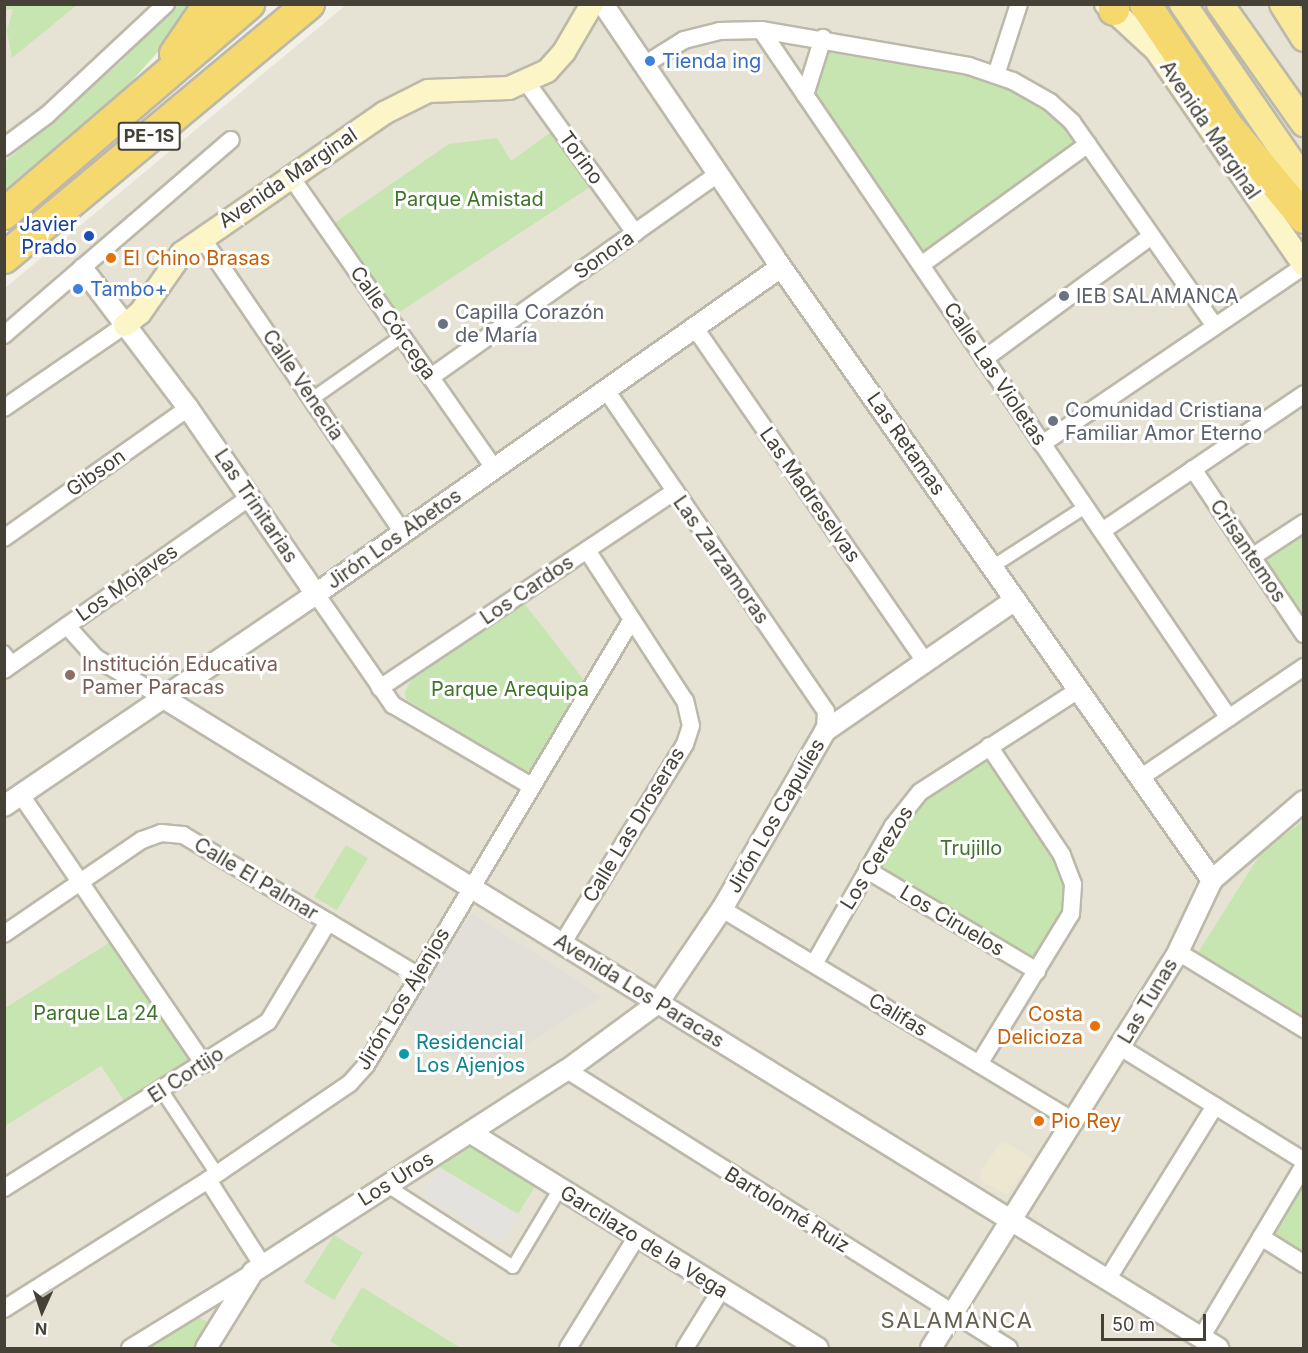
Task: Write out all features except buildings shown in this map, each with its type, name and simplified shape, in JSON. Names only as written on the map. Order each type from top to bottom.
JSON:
[{"type":"highway","points":[[150,90],[208,4]]},
{"type":"highway","name":"PE-1S","points":[[12,205],[249,4]]},
{"type":"highway","name":"PE-1S","points":[[4,258],[309,4]]},
{"type":"highway","points":[[1145,4],[1226,124],[1304,218]]},
{"type":"highway","points":[[1226,124],[1241,176]]},
{"type":"main road","name":"Avenida Marginal","points":[[125,325],[140,313],[171,266],[202,238],[384,113],[428,92],[509,88],[527,83],[547,71],[564,52],[592,4]]},
{"type":"main road","points":[[1183,4],[1304,181]]},
{"type":"main road","points":[[1220,4],[1304,123]]},
{"type":"main road","points":[[1283,4],[1304,39]]},
{"type":"main road","name":"Avenida Marginal","points":[[1111,6],[1156,50],[1304,266]]},
{"type":"street","points":[[4,147],[47,115],[166,4]]},
{"type":"street","name":"Las Retamas","points":[[603,4],[781,267],[1212,880]]},
{"type":"street","points":[[996,75],[1019,4]]},
{"type":"street","points":[[644,65],[684,40],[718,31],[761,30],[823,38],[996,75],[1050,102],[1088,144],[1149,238],[1215,326]]},
{"type":"street","name":"Calle Las Violetas","points":[[761,30],[1229,718]]},
{"type":"street","points":[[805,95],[823,38]]},
{"type":"street","name":"Torino","points":[[527,83],[635,233]]},
{"type":"street","points":[[4,335],[231,140]]},
{"type":"street","points":[[921,265],[1088,144]]},
{"type":"street","name":"Sonora","points":[[431,377],[718,174]]},
{"type":"street","name":"Calle Córcega","points":[[291,177],[495,469]]},
{"type":"street","name":"Calle Venecia","points":[[202,238],[403,533]]},
{"type":"street","points":[[984,359],[1149,238]]},
{"type":"street","points":[[1042,444],[1304,266]]},
{"type":"street","name":"Jirón Los Abetos","points":[[4,806],[316,594],[781,267]]},
{"type":"street","name":"Las Trinitarias","points":[[83,269],[188,408],[393,705],[531,786]]},
{"type":"street","name":"Avenida Marginal","points":[[4,408],[125,325]]},
{"type":"street","name":"Las Madreselvas","points":[[695,328],[925,662]]},
{"type":"street","points":[[312,399],[402,336]]},
{"type":"street","name":"Las Zarzamoras","points":[[606,390],[826,711],[825,731]]},
{"type":"street","points":[[1102,531],[1304,394]]},
{"type":"street","name":"Gibson","points":[[4,538],[188,408]]},
{"type":"street","name":"Crisantemos","points":[[1193,469],[1304,634]]},
{"type":"street","name":"Los Cardos","points":[[380,688],[674,492]]},
{"type":"street","name":"Los Mojaves","points":[[7,662],[67,626],[250,496]]},
{"type":"street","points":[[992,567],[1085,507]]},
{"type":"street","points":[[1252,557],[1304,523]]},
{"type":"street","name":"Calle Las Droseras","points":[[562,944],[685,744],[691,726],[685,701],[587,550]]},
{"type":"street","name":"Jirón Los Capulíes","points":[[658,1003],[722,909],[825,731],[1015,600]]},
{"type":"street","name":"Jirón Los Ajenjos","points":[[4,1309],[212,1177],[350,1083],[366,1065],[417,975],[631,621]]},
{"type":"street","name":"Avenida Los Paracas","points":[[67,626],[96,658],[1218,1348]]},
{"type":"street","points":[[1140,778],[1304,667]]},
{"type":"street","name":"Los Cerezos","points":[[814,964],[893,826],[920,792],[1078,690]]},
{"type":"street","points":[[979,1064],[1071,914],[1073,884],[1062,855],[989,746]]},
{"type":"street","points":[[21,795],[204,1064]]},
{"type":"street","name":"Las Tunas","points":[[931,1348],[1010,1220],[1075,1122],[1178,952],[1212,880],[1304,801]]},
{"type":"street","name":"Calle El Palmar","points":[[4,934],[142,840],[161,833],[183,835],[417,975]]},
{"type":"street","name":"Los Ciruelos","points":[[867,870],[1037,971]]},
{"type":"street","name":"Califas","points":[[722,909],[1075,1122]]},
{"type":"street","name":"El Cortijo","points":[[4,1188],[162,1091],[268,1022],[328,922]]},
{"type":"street","points":[[1178,952],[1304,1029]]},
{"type":"street","name":"Los Uros","points":[[130,1348],[258,1269],[567,1070],[658,1003]]},
{"type":"street","points":[[1120,1047],[1304,1161]]},
{"type":"street","name":"Bartolomé Ruiz","points":[[567,1070],[1009,1348]]},
{"type":"street","points":[[162,1091],[212,1177],[258,1269],[211,1340]]},
{"type":"street","points":[[1107,1280],[1215,1106]]},
{"type":"street","name":"Garcilazo de la Vega","points":[[471,1132],[636,1238],[818,1348]]},
{"type":"street","points":[[1201,1338],[1304,1166]]},
{"type":"street","points":[[386,1185],[513,1267],[559,1190]]},
{"type":"street","points":[[1261,1237],[1304,1264]]},
{"type":"street","points":[[568,1348],[636,1238]]},
{"type":"street","points":[[685,1348],[721,1290]]},
{"type":"street","points":[[195,1308],[209,1314],[211,1340]]},
{"type":"shaded area","points":[[5,5],[188,5],[5,179]]},
{"type":"shaded area","points":[[346,5],[1303,5],[1303,1348],[5,1348],[5,288]]},
{"type":"shaded area","points":[[472,913],[602,997],[475,1076],[398,1016]]},
{"type":"shaded area","points":[[1002,1141],[1033,1159],[1007,1195],[980,1180],[981,1171]]},
{"type":"shaded area","points":[[441,1169],[519,1216],[502,1242],[425,1197],[428,1184]]},
{"type":"green space","points":[[4,5],[77,5],[12,58],[7,31],[13,9],[5,10]]},
{"type":"green space","points":[[175,5],[200,5],[121,93],[5,195],[5,162],[121,62]]},
{"type":"green space","points":[[830,48],[965,73],[1019,93],[1060,123],[1076,141],[923,251],[814,96]]},
{"type":"green space","name":"Parque Amistad","points":[[554,130],[593,185],[395,315],[330,226],[449,144],[497,138],[511,161]]},
{"type":"green space","points":[[1303,527],[1303,625],[1257,557]]},
{"type":"green space","name":"Parque Arequipa","points":[[524,603],[587,684],[532,771],[522,771],[406,699],[405,692],[412,678]]},
{"type":"green space","name":"Trujillo","points":[[987,755],[1057,860],[1067,886],[1066,913],[1035,963],[877,868],[925,796]]},
{"type":"green space","points":[[1303,821],[1303,1021],[1197,954],[1261,853]]},
{"type":"green space","points":[[346,845],[368,858],[337,910],[314,897]]},
{"type":"green space","name":"Parque La 24","points":[[112,941],[192,1063],[127,1105],[101,1066],[5,1126],[5,1008]]},
{"type":"green space","points":[[466,1145],[474,1145],[538,1182],[518,1214],[436,1165]]},
{"type":"green space","points":[[1303,1185],[1303,1253],[1273,1234]]},
{"type":"green space","points":[[334,1235],[363,1253],[334,1300],[304,1282]]},
{"type":"green space","points":[[362,1287],[459,1347],[341,1348],[330,1341]]},
{"type":"green space","points":[[195,1316],[210,1323],[199,1348],[143,1348]]},
{"type":"place","name":"Tienda ing","points":[[650,61]]},
{"type":"place","name":"Javier Prado","points":[[89,236]]},
{"type":"place","name":"El Chino Brasas","points":[[111,258]]},
{"type":"place","name":"Tambo+","points":[[78,289]]},
{"type":"place","name":"IEB SALAMANCA","points":[[1064,296]]},
{"type":"place","name":"Capilla Corazón de María","points":[[443,324]]},
{"type":"place","name":"Comunidad Cristiana Familiar Amor Eterno","points":[[1053,421]]},
{"type":"place","name":"Institución Educativa Pamer Paracas","points":[[70,675]]},
{"type":"place","name":"Costa Delicioza","points":[[1095,1026]]},
{"type":"place","name":"Residencial Los Ajenjos","points":[[404,1054]]},
{"type":"place","name":"Pio Rey","points":[[1039,1121]]},
{"type":"district","name":"SALAMANCA","points":[[957,1321]]}]
